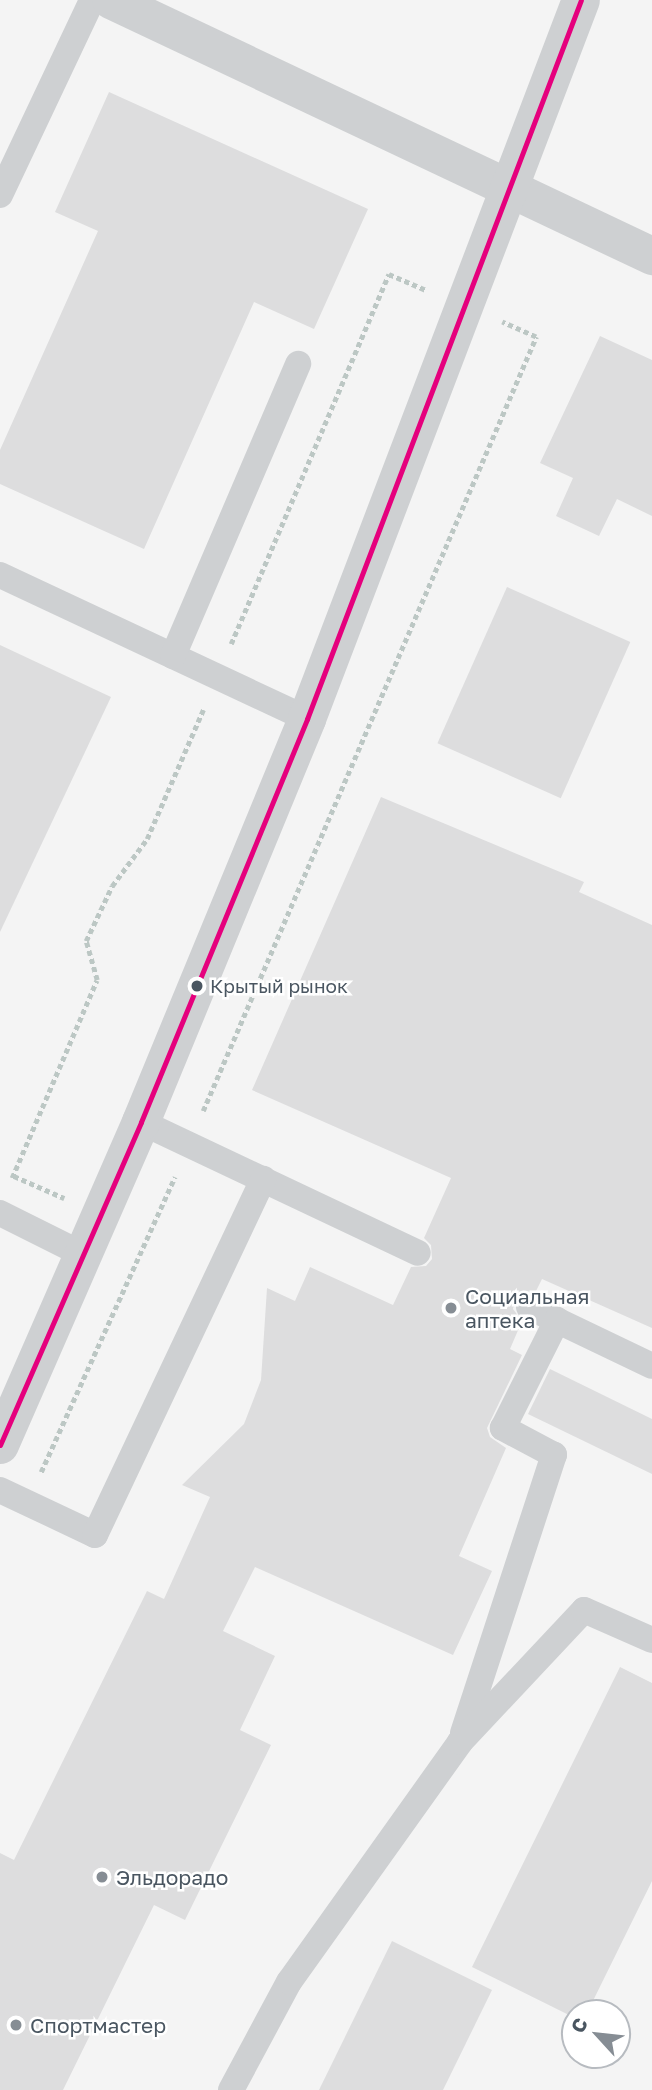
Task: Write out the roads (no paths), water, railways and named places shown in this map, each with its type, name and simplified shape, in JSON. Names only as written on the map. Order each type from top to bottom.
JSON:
[{"type":"street","points":[[111,0],[509,191],[652,256]]},
{"type":"street","points":[[3,1428],[141,1122],[307,719],[582,0]]},
{"type":"lane","points":[[0,195],[92,0]]},
{"type":"lane","points":[[173,656],[298,364]]},
{"type":"lane","points":[[0,575],[307,719]]},
{"type":"lane","points":[[141,1122],[418,1253]]},
{"type":"lane","points":[[0,1490],[95,1535],[263,1178]]},
{"type":"lane","points":[[0,1213],[82,1254]]},
{"type":"lane","points":[[529,1307],[652,1366]]},
{"type":"lane","points":[[460,1742],[554,1455],[503,1428],[556,1320]]},
{"type":"lane","points":[[231,2090],[289,1982],[460,1742],[583,1610],[652,1640]]},
{"type":"place","name":"Крытый рынок","points":[[197,986]]},
{"type":"place","name":"Социальная аптека","points":[[451,1308]]},
{"type":"place","name":"Эльдорадо","points":[[102,1877]]},
{"type":"place","name":"Спортмастер","points":[[16,2025]]}]
